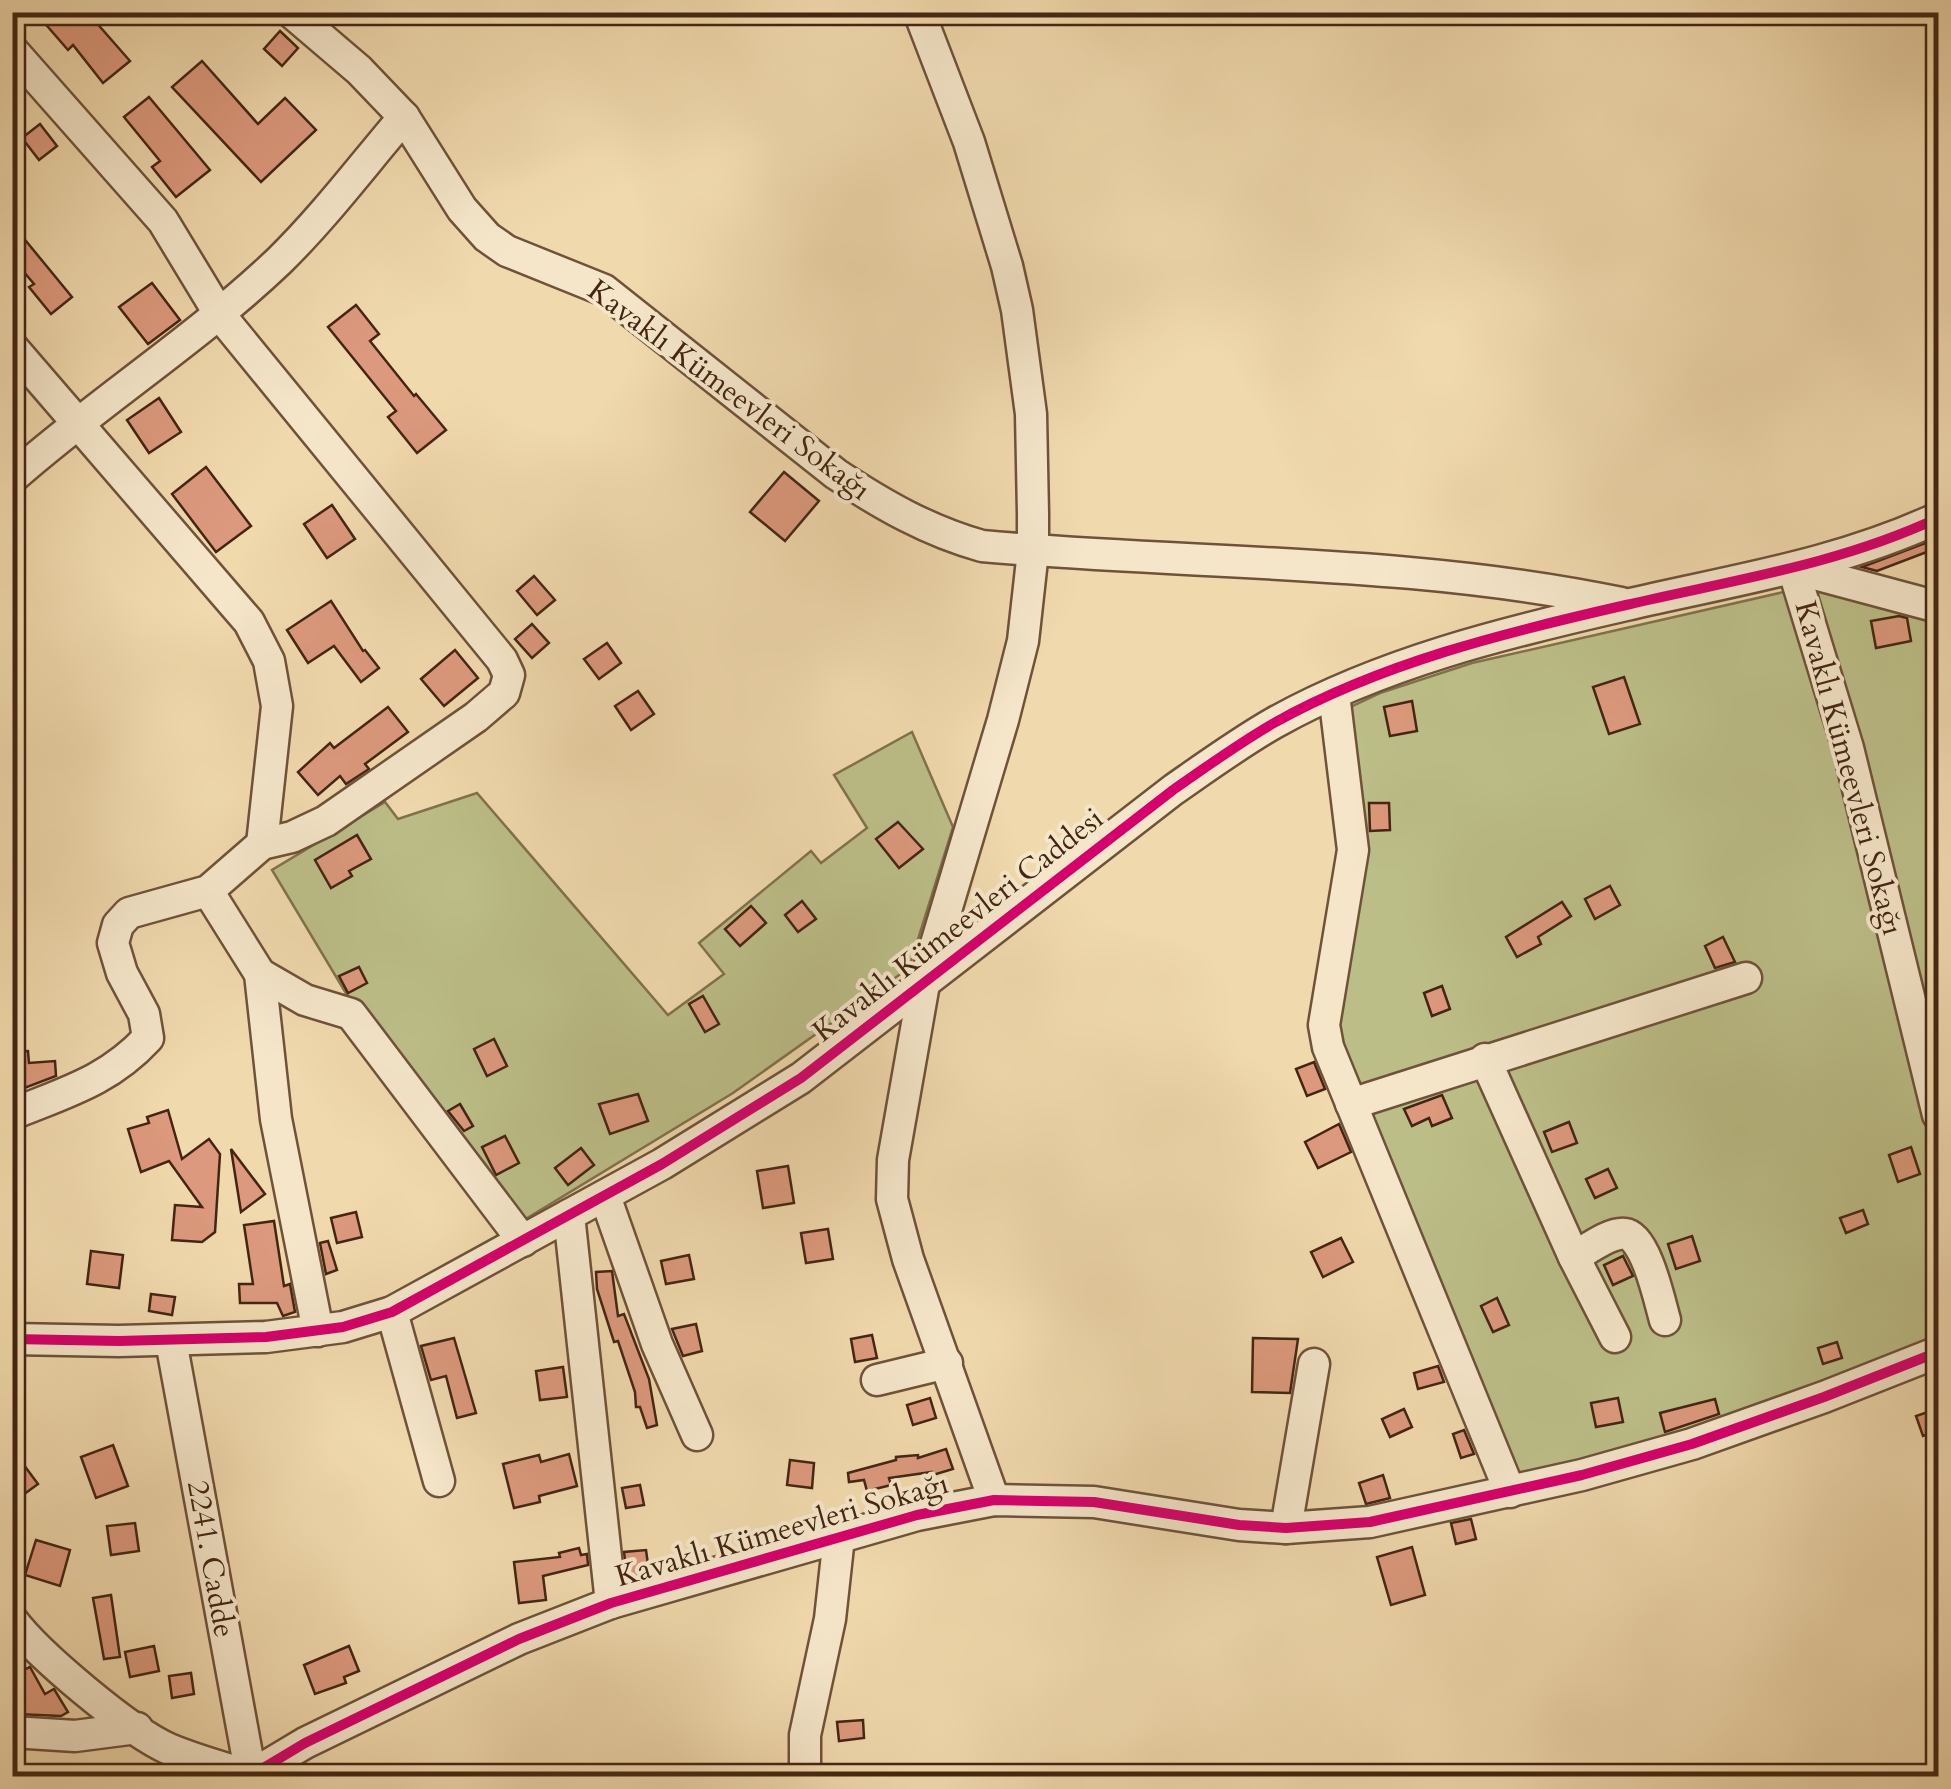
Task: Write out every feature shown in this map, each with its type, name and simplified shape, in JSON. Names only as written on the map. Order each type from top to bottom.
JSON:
[{"type":"street","name":"Kavaklı Kümeevleri Sokağı","points":[[291,12],[359,70],[404,116],[462,209],[496,244],[604,290],[785,435],[930,530],[982,546],[1389,571],[1494,581],[1628,604]]},
{"type":"street","name":"Kavaklı Kümeevleri Caddesi","points":[[919,12],[969,142],[1017,310],[1031,414],[1033,550],[1014,680],[924,984]]},
{"type":"street","points":[[12,50],[163,220],[219,312],[502,660],[509,676],[504,693],[476,717],[326,821],[292,838],[262,844],[208,891],[130,913],[118,925],[113,943],[122,972],[144,1014],[148,1038],[103,1078],[20,1111],[12,1110]]},
{"type":"street","points":[[12,478],[219,312],[291,248],[404,116]]},
{"type":"street","points":[[12,347],[249,622],[269,662],[277,706],[262,844]]},
{"type":"street","name":"Kavaklı Kümeevleri Caddesi","points":[[12,1339],[171,1341],[318,1331],[342,1328],[392,1312],[605,1196],[801,1078],[1173,790],[1275,723],[1334,694],[1427,658],[1628,604],[1717,588],[1836,558],[1938,518]]},
{"type":"street","name":"Kavaklı Kümeevleri Sokağı","points":[[1793,568],[1938,607]]},
{"type":"street","name":"Kavaklı Kümeevleri Sokağı","points":[[1793,568],[1848,748],[1938,1115]]},
{"type":"street","points":[[1334,694],[1353,850],[1324,1026],[1328,1047],[1510,1492]]},
{"type":"street","points":[[208,891],[260,974],[276,1119],[318,1331]]},
{"type":"street","points":[[260,974],[305,1000],[350,1014],[523,1241]]},
{"type":"street","points":[[1351,1104],[1746,978]]},
{"type":"street","name":"Kavaklı Kümeevleri Sokağı","points":[[924,984],[891,1182],[897,1224],[994,1500]]},
{"type":"street","points":[[1485,1059],[1574,1257],[1615,1337]]},
{"type":"street","points":[[605,1196],[656,1344],[697,1435]]},
{"type":"street","name":"Kavaklı Kümeevleri Sokağı","points":[[569,1215],[612,1604]]},
{"type":"street","points":[[1574,1257],[1610,1238],[1632,1236],[1646,1258],[1664,1320]]},
{"type":"street","points":[[392,1312],[438,1481]]},
{"type":"street","name":"2241. Cadde","points":[[171,1341],[251,1776]]},
{"type":"street","name":"Kavaklı Kümeevleri Sokağı","points":[[251,1776],[305,1743],[519,1640],[612,1604],[962,1504],[994,1500],[1094,1502],[1240,1525],[1286,1528],[1370,1522],[1582,1475],[1728,1432],[1938,1352]]},
{"type":"street","points":[[877,1380],[947,1363]]},
{"type":"street","points":[[1286,1528],[1314,1364]]},
{"type":"street","name":"Kavaklı Kümeevleri Sokağı","points":[[805,1776],[804,1735],[830,1619],[839,1537]]},
{"type":"street","points":[[12,1620],[41,1652],[166,1748],[251,1776]]},
{"type":"street","points":[[12,1732],[75,1736],[136,1728]]},
{"type":"green space","points":[[1811,587],[1938,618],[1938,1097]]},
{"type":"green space","points":[[1797,589],[1878,887],[1938,1137],[1938,1347],[1756,1418],[1515,1481],[1336,1046],[1348,708],[1380,693],[1472,663]]},
{"type":"green space","points":[[912,732],[953,827],[909,968],[733,1093],[519,1223],[353,1005],[272,870],[385,802],[398,819],[477,793],[668,1015],[724,974],[699,943],[811,851],[821,863],[867,828],[834,775]]},
{"type":"building","points":[[51,12],[87,12],[130,61],[103,83],[73,45],[68,50],[42,20]]},
{"type":"building","points":[[280,31],[298,48],[282,66],[264,49]]},
{"type":"building","points":[[202,61],[258,124],[285,98],[316,130],[261,182],[172,87]]},
{"type":"building","points":[[149,97],[210,170],[176,197],[152,167],[160,161],[124,117]]},
{"type":"building","points":[[40,124],[57,146],[39,160],[22,138]]},
{"type":"building","points":[[12,224],[72,297],[51,314],[29,287],[34,284],[12,258]]},
{"type":"building","points":[[152,283],[180,320],[148,344],[119,307]]},
{"type":"building","points":[[356,305],[379,334],[370,341],[446,430],[417,453],[388,417],[396,411],[328,327]]},
{"type":"building","points":[[159,398],[181,432],[149,453],[127,420]]},
{"type":"building","points":[[206,467],[251,526],[216,552],[172,494]]},
{"type":"building","points":[[784,472],[819,501],[785,541],[750,512]]},
{"type":"building","points":[[332,505],[355,539],[327,558],[304,524]]},
{"type":"building","points":[[1928,542],[1932,550],[1877,571],[1862,567]]},
{"type":"building","points":[[534,576],[555,600],[537,615],[517,591]]},
{"type":"building","points":[[331,601],[363,651],[379,668],[361,682],[334,646],[308,663],[287,630]]},
{"type":"building","points":[[1907,618],[1911,641],[1876,648],[1871,621]]},
{"type":"building","points":[[532,624],[549,643],[532,658],[515,639]]},
{"type":"building","points":[[607,643],[621,663],[599,679],[584,659]]},
{"type":"building","points":[[455,650],[478,678],[444,706],[421,679]]},
{"type":"building","points":[[1624,677],[1640,724],[1609,734],[1593,687]]},
{"type":"building","points":[[638,691],[654,714],[631,730],[615,706]]},
{"type":"building","points":[[1412,701],[1417,731],[1390,736],[1384,707]]},
{"type":"building","points":[[388,707],[408,732],[365,764],[369,769],[346,784],[340,776],[318,795],[298,772],[330,743],[334,748]]},
{"type":"building","points":[[1369,803],[1389,803],[1390,830],[1370,831]]},
{"type":"building","points":[[898,822],[923,849],[899,868],[876,839]]},
{"type":"building","points":[[357,835],[371,859],[349,871],[352,876],[331,888],[315,860]]},
{"type":"building","points":[[1610,886],[1620,905],[1595,919],[1585,899]]},
{"type":"building","points":[[802,901],[816,919],[798,932],[785,915]]},
{"type":"building","points":[[1562,902],[1571,916],[1538,937],[1541,944],[1517,957],[1506,937]]},
{"type":"building","points":[[751,906],[766,923],[740,946],[725,929]]},
{"type":"building","points":[[1723,937],[1735,962],[1715,968],[1705,946]]},
{"type":"building","points":[[359,967],[367,983],[348,993],[339,976]]},
{"type":"building","points":[[1442,986],[1450,1009],[1432,1016],[1424,993]]},
{"type":"building","points":[[703,996],[719,1024],[705,1032],[689,1004]]},
{"type":"building","points":[[494,1039],[507,1066],[487,1076],[474,1049]]},
{"type":"building","points":[[28,1051],[29,1063],[55,1061],[56,1076],[14,1092],[12,1052]]},
{"type":"building","points":[[1314,1062],[1325,1089],[1307,1096],[1296,1069]]},
{"type":"building","points":[[638,1094],[648,1121],[610,1134],[599,1104]]},
{"type":"building","points":[[1442,1095],[1452,1118],[1432,1126],[1429,1118],[1412,1126],[1404,1109]]},
{"type":"building","points":[[460,1104],[473,1126],[464,1131],[448,1111]]},
{"type":"building","points":[[168,1110],[182,1159],[209,1139],[220,1154],[215,1232],[202,1242],[172,1240],[175,1205],[202,1207],[169,1161],[141,1172],[128,1129],[149,1123],[147,1117]]},
{"type":"building","points":[[1569,1122],[1577,1143],[1552,1152],[1544,1132]]},
{"type":"building","points":[[1339,1124],[1351,1152],[1318,1168],[1305,1142]]},
{"type":"building","points":[[505,1136],[519,1163],[496,1175],[482,1147]]},
{"type":"building","points":[[1911,1147],[1920,1174],[1898,1182],[1889,1155]]},
{"type":"building","points":[[581,1148],[594,1165],[568,1185],[555,1168]]},
{"type":"building","points":[[231,1149],[265,1194],[241,1212]]},
{"type":"building","points":[[788,1166],[794,1203],[763,1208],[757,1171]]},
{"type":"building","points":[[1608,1169],[1617,1188],[1595,1198],[1586,1179]]},
{"type":"building","points":[[1863,1210],[1868,1224],[1846,1233],[1840,1218]]},
{"type":"building","points":[[356,1212],[362,1237],[337,1243],[331,1218]]},
{"type":"building","points":[[274,1221],[284,1286],[290,1284],[295,1312],[283,1316],[277,1303],[240,1303],[239,1284],[253,1284],[244,1225]]},
{"type":"building","points":[[828,1229],[833,1259],[806,1263],[801,1233]]},
{"type":"building","points":[[1692,1236],[1700,1261],[1676,1269],[1668,1244]]},
{"type":"building","points":[[1341,1238],[1353,1262],[1323,1277],[1311,1252]]},
{"type":"building","points":[[328,1241],[337,1270],[326,1274],[320,1243]]},
{"type":"building","points":[[91,1251],[123,1255],[119,1288],[87,1284]]},
{"type":"building","points":[[689,1255],[694,1279],[666,1284],[661,1261]]},
{"type":"building","points":[[1623,1256],[1633,1276],[1613,1285],[1604,1265]]},
{"type":"building","points":[[612,1271],[618,1316],[624,1314],[649,1379],[657,1425],[647,1428],[640,1407],[636,1407],[635,1392],[597,1289],[596,1272]]},
{"type":"building","points":[[151,1294],[175,1297],[172,1315],[149,1311]]},
{"type":"building","points":[[1497,1298],[1509,1325],[1493,1332],[1481,1306]]},
{"type":"building","points":[[696,1324],[702,1351],[683,1356],[672,1329]]},
{"type":"building","points":[[872,1335],[877,1358],[855,1362],[851,1339]]},
{"type":"building","points":[[454,1338],[476,1413],[457,1418],[446,1376],[431,1380],[421,1346]]},
{"type":"building","points":[[1253,1338],[1298,1339],[1290,1393],[1252,1392]]},
{"type":"building","points":[[1837,1342],[1842,1358],[1823,1364],[1818,1348]]},
{"type":"building","points":[[1438,1366],[1444,1382],[1418,1389],[1414,1373]]},
{"type":"building","points":[[563,1367],[567,1397],[540,1400],[536,1371]]},
{"type":"building","points":[[930,1398],[936,1418],[913,1425],[907,1405]]},
{"type":"building","points":[[1618,1398],[1623,1422],[1596,1427],[1591,1403]]},
{"type":"building","points":[[1715,1399],[1719,1414],[1665,1432],[1660,1413]]},
{"type":"building","points":[[1404,1409],[1412,1427],[1390,1437],[1382,1419]]},
{"type":"building","points":[[1934,1410],[1938,1431],[1923,1436],[1916,1416]]},
{"type":"building","points":[[1464,1430],[1474,1454],[1461,1458],[1453,1434]]},
{"type":"building","points":[[113,1445],[128,1486],[96,1498],[81,1457]]},
{"type":"building","points":[[12,1449],[38,1484],[12,1503]]},
{"type":"building","points":[[946,1449],[953,1469],[933,1475],[932,1472],[889,1478],[891,1485],[867,1491],[864,1480],[849,1482],[848,1473],[896,1457],[918,1458]]},
{"type":"building","points":[[569,1454],[577,1486],[539,1496],[540,1502],[514,1508],[503,1464],[539,1455],[541,1462]]},
{"type":"building","points":[[790,1460],[814,1463],[812,1488],[787,1485]]},
{"type":"building","points":[[1383,1475],[1390,1498],[1366,1504],[1359,1483]]},
{"type":"building","points":[[640,1485],[644,1505],[626,1508],[622,1488]]},
{"type":"building","points":[[1471,1519],[1476,1539],[1456,1544],[1451,1523]]},
{"type":"building","points":[[135,1523],[139,1551],[111,1555],[107,1526]]},
{"type":"building","points":[[36,1540],[70,1550],[60,1586],[25,1575]]},
{"type":"building","points":[[1412,1547],[1425,1595],[1391,1605],[1377,1557]]},
{"type":"building","points":[[579,1548],[581,1555],[587,1554],[588,1565],[543,1576],[546,1600],[519,1603],[514,1562],[560,1557],[559,1553]]},
{"type":"building","points":[[646,1550],[649,1572],[627,1579],[624,1552]]},
{"type":"building","points":[[111,1595],[120,1657],[104,1659],[93,1598]]},
{"type":"building","points":[[154,1646],[159,1671],[130,1677],[125,1652]]},
{"type":"building","points":[[349,1646],[359,1671],[344,1677],[346,1683],[315,1694],[304,1665]]},
{"type":"building","points":[[30,1667],[45,1694],[54,1689],[68,1712],[61,1716],[17,1714],[12,1705],[12,1676]]},
{"type":"building","points":[[191,1673],[194,1694],[172,1698],[169,1676]]},
{"type":"building","points":[[863,1720],[864,1738],[839,1741],[837,1722]]},
{"type":"cycle path","points":[[12,1339],[266,1337],[343,1327],[392,1312],[662,1164],[801,1078],[1173,790],[1274,723],[1357,683],[1445,652],[1536,626],[1823,560],[1938,518]]},
{"type":"cycle path","points":[[250,1776],[305,1743],[519,1639],[611,1603],[917,1515],[994,1500],[1094,1502],[1239,1525],[1286,1528],[1370,1522],[1582,1475],[1692,1444],[1938,1352]]}]
